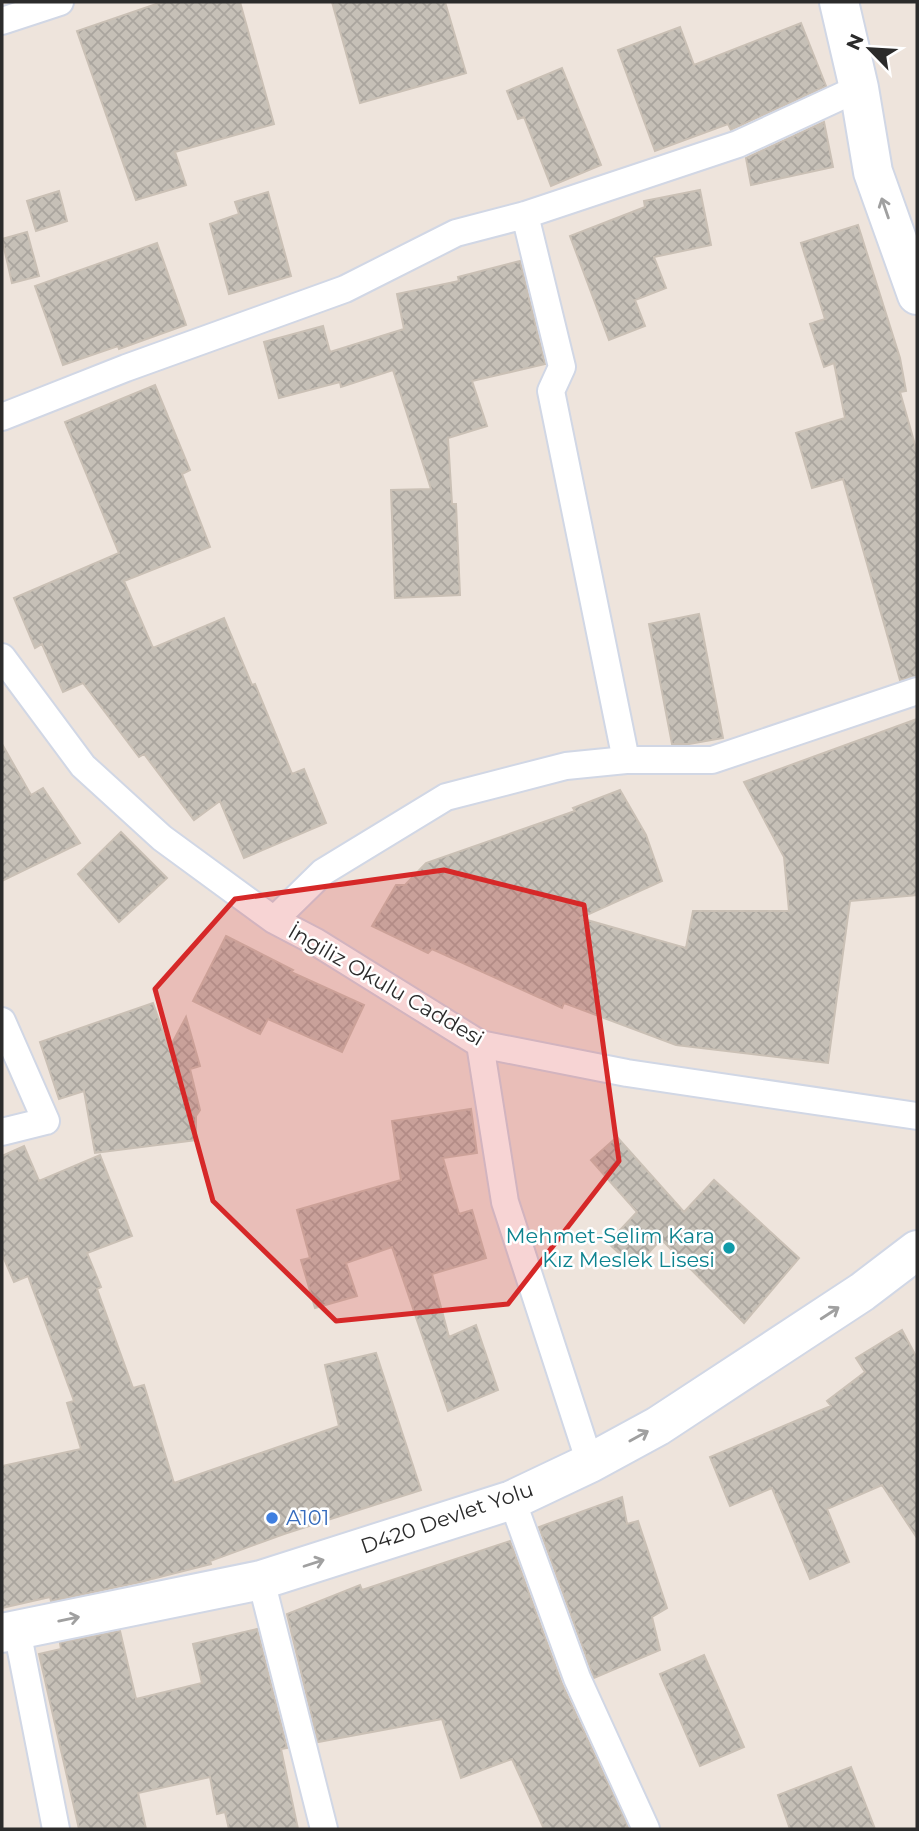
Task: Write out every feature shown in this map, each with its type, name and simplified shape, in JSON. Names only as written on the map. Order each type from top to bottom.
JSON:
[{"type":"street","points":[[2,21],[60,2]]},
{"type":"street","points":[[839,2],[859,88],[873,172],[908,247],[917,295]]},
{"type":"street","points":[[2,417],[126,368],[345,289],[456,233],[526,215],[738,144],[859,88]]},
{"type":"street","points":[[526,215],[562,368],[551,391],[626,760]]},
{"type":"street","name":"İngiliz Okulu Caddesi","points":[[2,657],[83,766],[162,838],[274,920],[316,942],[480,1044],[627,1073],[917,1116]]},
{"type":"street","points":[[274,920],[323,872],[446,797],[566,766],[626,760],[712,760],[917,691]]},
{"type":"street","points":[[2,1021],[46,1121],[2,1132]]},
{"type":"street","points":[[480,1044],[505,1202],[590,1463]]},
{"type":"street","name":"D420 Devlet Yolu","points":[[9,1631],[261,1580],[512,1500],[590,1463],[658,1426],[862,1292],[917,1250]]},
{"type":"street","points":[[512,1500],[577,1678],[646,1829]]},
{"type":"street","points":[[261,1580],[324,1829]]},
{"type":"street","points":[[9,1631],[56,1829]]},
{"type":"highlighted area","points":[[444,870],[584,905],[619,1161],[508,1304],[336,1321],[213,1201],[155,989],[235,899]]},
{"type":"building","points":[[162,2],[240,2],[274,124],[175,152],[186,185],[136,200],[77,31]]},
{"type":"building","points":[[332,2],[445,2],[466,73],[360,103]]},
{"type":"building","points":[[801,23],[826,86],[731,130],[728,124],[655,151],[618,50],[680,27],[694,65]]},
{"type":"building","points":[[562,68],[601,165],[551,186],[524,117],[518,119],[507,91]]},
{"type":"building","points":[[824,122],[833,167],[751,185],[746,158]]},
{"type":"building","points":[[700,190],[711,245],[654,257],[666,288],[635,300],[645,326],[609,340],[570,236],[645,207],[644,201]]},
{"type":"building","points":[[59,191],[67,221],[36,231],[27,201]]},
{"type":"building","points":[[268,192],[291,276],[229,294],[210,224],[239,214],[235,202]]},
{"type":"building","points":[[858,225],[900,358],[906,391],[900,392],[917,452],[917,676],[900,680],[843,479],[812,488],[796,433],[845,418],[834,363],[824,367],[810,324],[825,319],[801,243]]},
{"type":"building","points":[[27,232],[39,276],[12,283],[2,239]]},
{"type":"building","points":[[157,243],[186,325],[119,349],[118,346],[63,365],[35,286]]},
{"type":"building","points":[[520,261],[545,364],[472,381],[487,426],[448,438],[452,504],[456,504],[460,595],[395,598],[391,490],[431,489],[393,370],[341,387],[340,382],[279,398],[264,342],[323,326],[330,352],[404,329],[397,294],[459,281],[458,277]]},
{"type":"building","points":[[155,385],[190,470],[182,474],[210,547],[124,581],[153,648],[224,618],[292,774],[304,769],[326,823],[244,858],[220,801],[194,820],[144,754],[139,757],[83,683],[63,692],[42,644],[35,648],[14,598],[119,553],[65,422]]},
{"type":"building","points":[[699,614],[723,738],[672,744],[649,624]]},
{"type":"building","points":[[917,719],[917,895],[850,901],[828,1063],[676,1045],[564,1003],[562,1008],[432,949],[428,953],[372,926],[396,885],[405,885],[426,863],[575,811],[573,808],[620,790],[646,835],[662,881],[580,918],[686,948],[693,911],[789,911],[784,857],[744,782]]},
{"type":"building","points":[[2,744],[31,795],[43,788],[80,843],[2,881]]},
{"type":"building","points":[[121,832],[167,878],[119,922],[78,874]]},
{"type":"building","points":[[226,936],[293,970],[291,972],[364,1005],[342,1052],[268,1019],[260,1034],[193,1001]]},
{"type":"building","points":[[153,1003],[169,1049],[186,1017],[200,1066],[190,1069],[200,1110],[196,1116],[196,1140],[95,1153],[84,1091],[59,1099],[40,1042]]},
{"type":"building","points":[[471,1109],[477,1153],[443,1158],[459,1214],[472,1210],[486,1258],[432,1274],[449,1337],[476,1325],[498,1390],[448,1411],[392,1247],[346,1263],[357,1296],[315,1308],[301,1260],[310,1258],[297,1210],[401,1180],[392,1121]]},
{"type":"building","name":"Mehmet-Selim Kara Kız Meslek Lisesi","points":[[617,1137],[684,1212],[714,1180],[799,1258],[744,1323],[661,1239],[635,1268],[608,1243],[637,1212],[591,1160]]},
{"type":"building","points":[[24,1146],[39,1181],[100,1155],[132,1236],[87,1253],[101,1287],[97,1289],[133,1388],[144,1385],[174,1483],[339,1426],[325,1365],[376,1353],[421,1490],[284,1534],[210,1561],[211,1564],[51,1601],[50,1597],[2,1608],[2,1466],[81,1449],[67,1403],[74,1401],[28,1276],[14,1282],[2,1254],[2,1156]]},
{"type":"building","points":[[902,1330],[917,1358],[917,1538],[882,1485],[827,1509],[849,1562],[810,1579],[772,1488],[730,1506],[710,1457],[831,1406],[827,1401],[865,1372],[856,1358]]},
{"type":"building","points":[[622,1497],[627,1524],[638,1521],[667,1608],[652,1617],[660,1650],[594,1678],[539,1527]]},
{"type":"building","points":[[510,1541],[562,1684],[629,1829],[544,1829],[512,1759],[461,1778],[442,1719],[318,1742],[287,1614],[360,1585],[362,1590]]},
{"type":"building","points":[[257,1629],[287,1748],[281,1749],[298,1829],[229,1829],[225,1812],[217,1814],[210,1777],[138,1793],[146,1829],[79,1829],[39,1654],[61,1649],[60,1643],[120,1631],[136,1699],[202,1683],[193,1644]]},
{"type":"building","points":[[704,1655],[744,1747],[700,1766],[660,1674]]},
{"type":"building","points":[[851,1767],[875,1829],[790,1829],[778,1795]]},
{"type":"place","name":"Mehmet-Selim Kara Kız Meslek Lisesi","points":[[729,1248]]},
{"type":"place","name":"A101","points":[[272,1518]]}]
